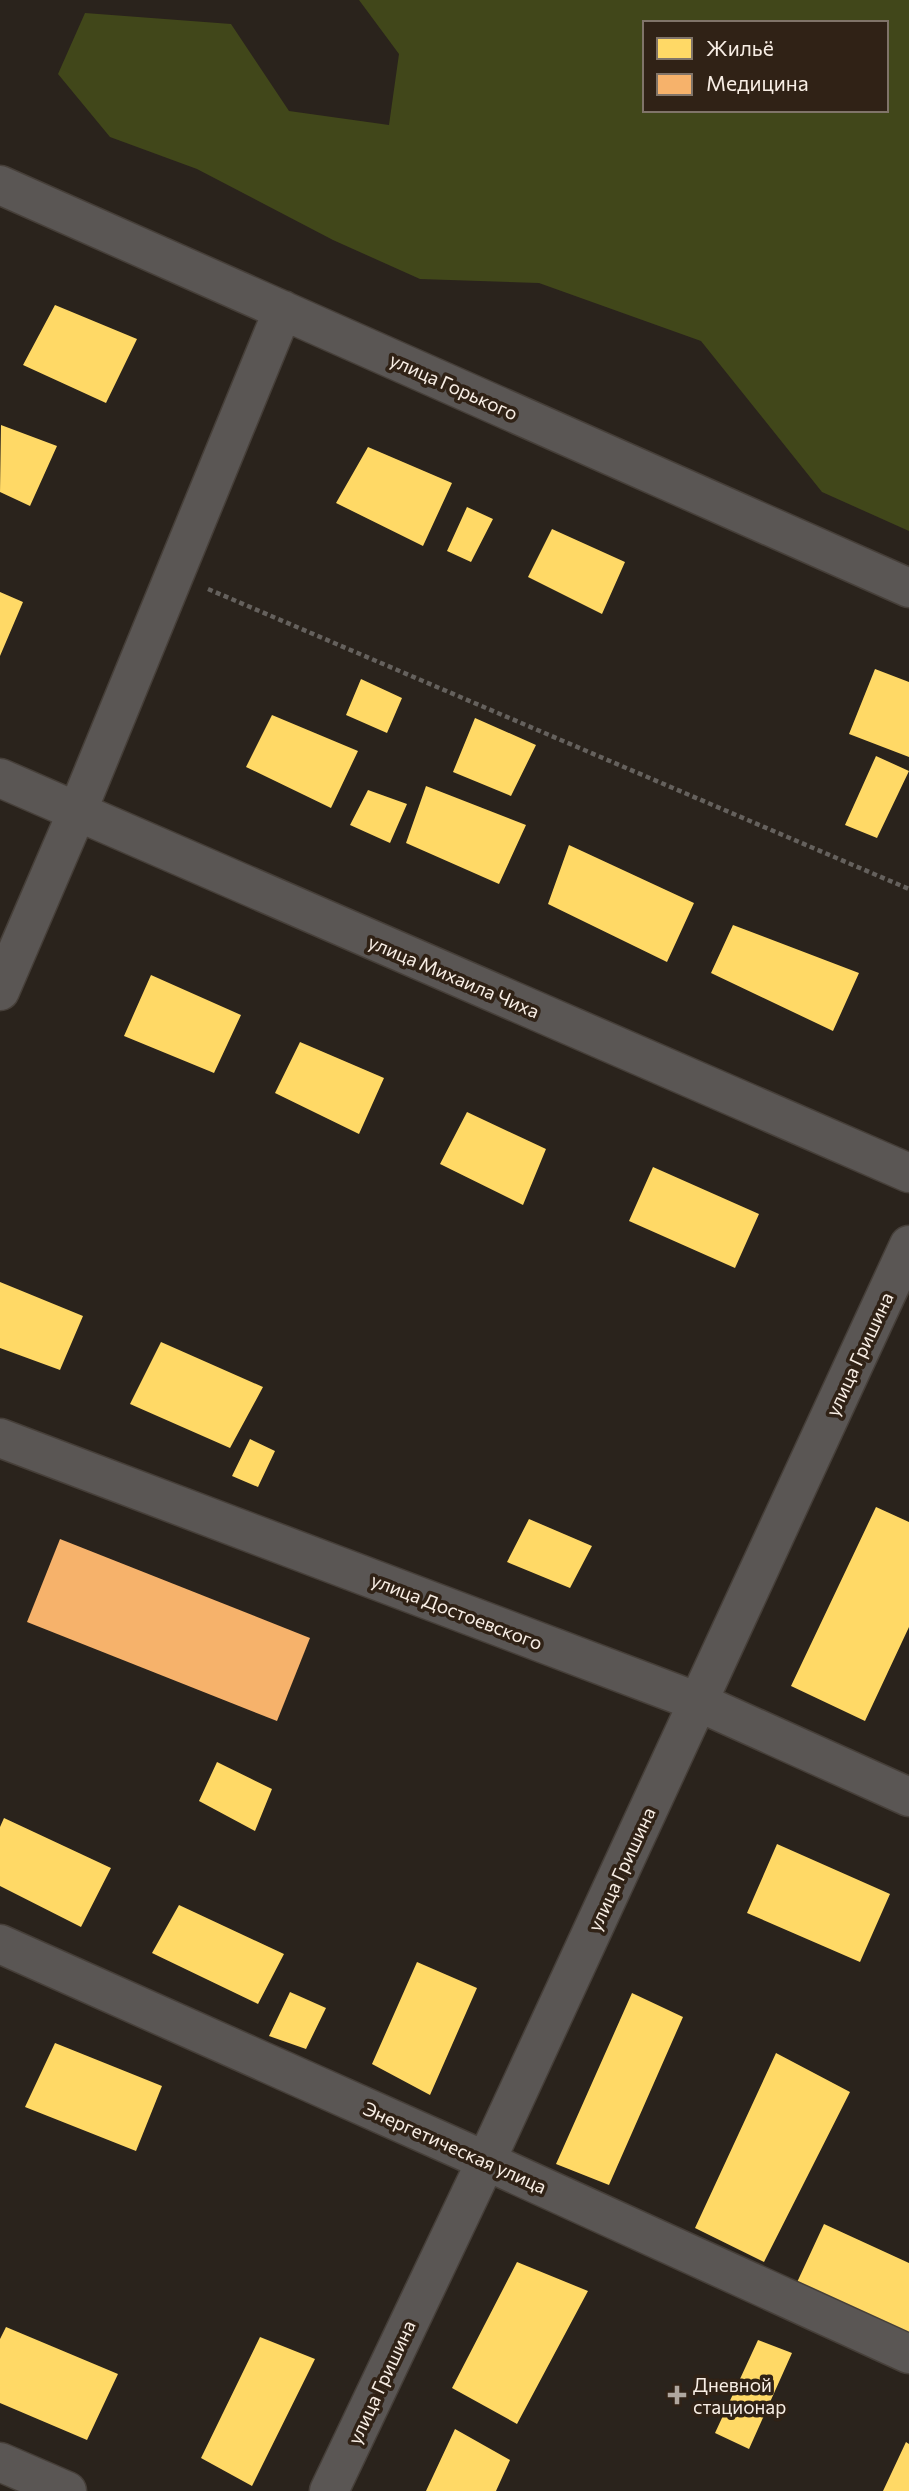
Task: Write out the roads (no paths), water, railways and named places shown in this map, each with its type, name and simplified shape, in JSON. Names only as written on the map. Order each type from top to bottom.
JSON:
[{"type":"street","name":"улица Горького","points":[[0,185],[909,588]]},
{"type":"street","points":[[0,991],[77,812],[283,310]]},
{"type":"street","name":"улица Михаила Чиха","points":[[0,778],[909,1173]]},
{"type":"street","name":"улица Гришина","points":[[329,2491],[486,2161],[909,1245]]},
{"type":"street","name":"улица Достоевского","points":[[0,1438],[698,1702],[909,1797]]},
{"type":"street","name":"Энергетическая улица","points":[[0,1944],[909,2354]]},
{"type":"street","points":[[0,2462],[67,2491]]},
{"type":"place","name":"Дневной стационар","points":[[677,2395]]}]
